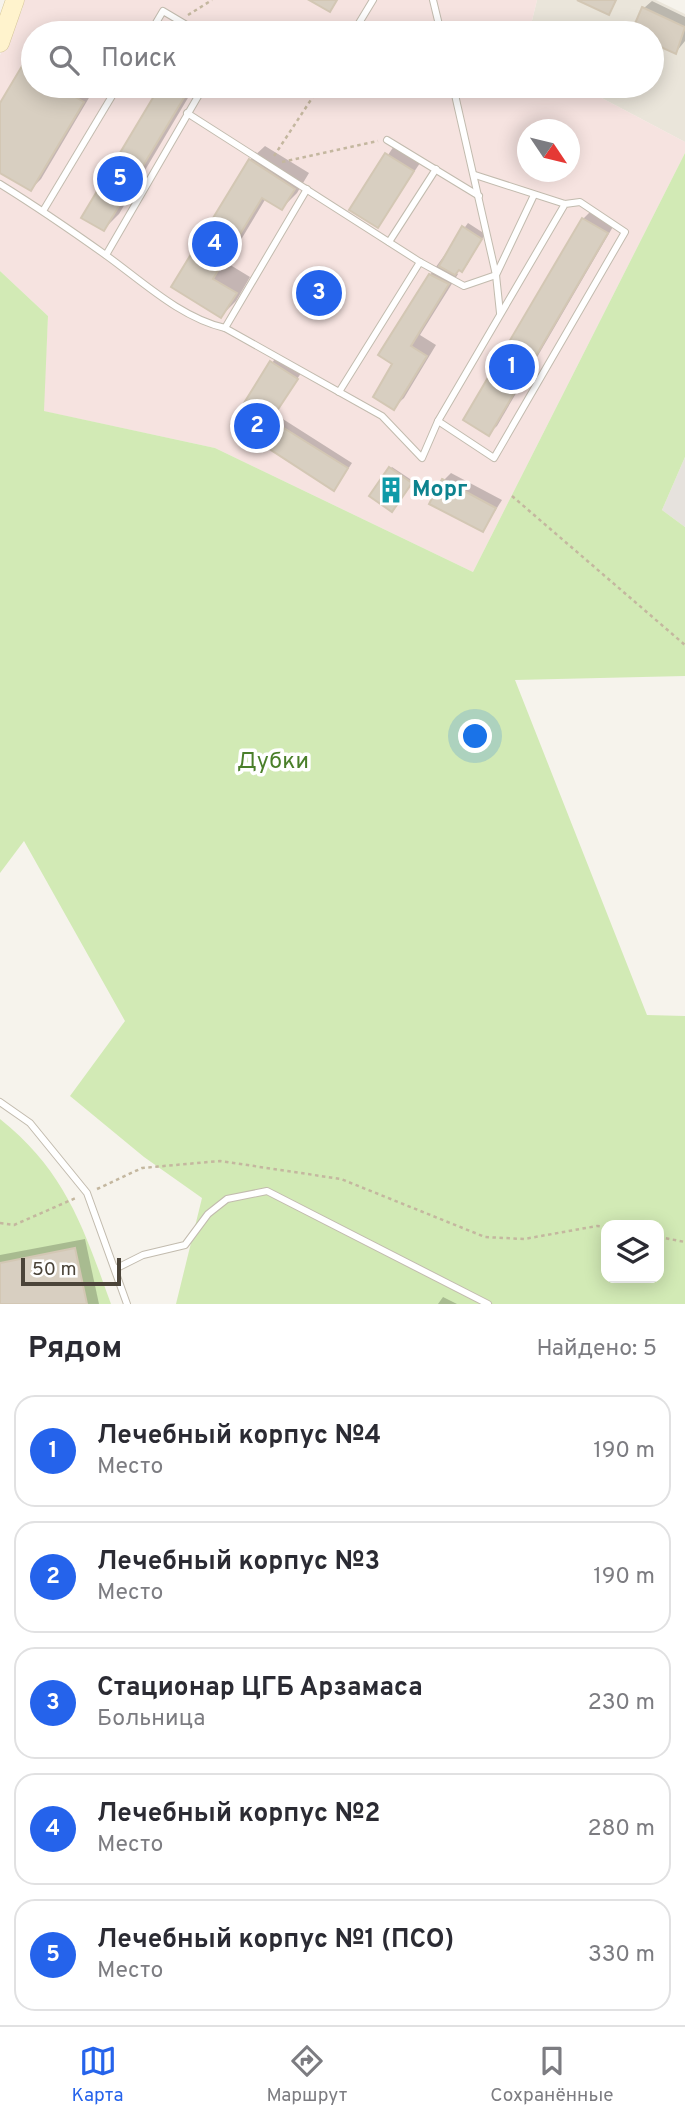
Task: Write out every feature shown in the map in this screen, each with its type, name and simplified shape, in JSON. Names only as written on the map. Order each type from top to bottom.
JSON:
[{"type":"street","points":[[0,43],[16,0]]},
{"type":"lane","points":[[360,21],[373,0]]},
{"type":"lane","points":[[433,0],[438,21]]},
{"type":"lane","points":[[157,21],[163,11],[178,21]]},
{"type":"lane","points":[[43,211],[111,98]]},
{"type":"lane","points":[[106,256],[196,98]]},
{"type":"lane","points":[[456,98],[496,275],[500,315]]},
{"type":"lane","points":[[187,113],[421,262],[464,286],[496,275],[534,195]]},
{"type":"lane","points":[[387,140],[479,196]]},
{"type":"lane","points":[[389,242],[436,169]]},
{"type":"lane","points":[[438,421],[494,458],[625,232],[580,202],[565,204],[475,175]]},
{"type":"lane","points":[[0,184],[43,211],[159,295],[208,324],[225,328],[382,416],[422,458],[438,421],[565,204]]},
{"type":"lane","points":[[225,328],[307,189]]},
{"type":"lane","points":[[339,392],[421,262]]},
{"type":"lane","points":[[0,1102],[30,1124],[87,1193],[127,1304]]},
{"type":"lane","points":[[115,1269],[143,1255],[185,1245],[208,1214],[227,1199],[267,1191],[488,1304]]},
{"type":"path","points":[[178,21],[212,0]]},
{"type":"path","points":[[269,165],[312,98]]},
{"type":"path","points":[[269,165],[387,140]]},
{"type":"path","points":[[512,496],[685,645]]},
{"type":"path","points":[[0,1223],[14,1225],[142,1168],[220,1161],[341,1179],[485,1237],[524,1239],[601,1226]]},
{"type":"path","points":[[664,1238],[685,1242]]},
{"type":"shaded area","points":[[24,0],[537,0],[532,21],[21,21],[21,98],[602,98],[685,142],[685,153],[473,572],[215,448],[43,411],[48,316],[0,271],[0,55],[22,10]]},
{"type":"shaded area","points":[[537,0],[656,0],[685,14],[685,142],[602,98],[664,98],[664,21],[532,21]]},
{"type":"shaded area","points":[[685,457],[685,527],[662,510]]},
{"type":"green space","name":"Дубки","points":[[685,153],[685,457],[662,510],[685,527],[685,676],[515,680],[647,1015],[685,1016],[685,1304],[176,1304],[202,1198],[144,1157],[70,1096],[125,1021],[24,841],[0,873],[0,271],[48,316],[44,411],[215,448],[473,572]]},
{"type":"green space","points":[[0,1119],[41,1159],[70,1202],[111,1304],[0,1304]]},
{"type":"building","points":[[309,0],[337,0],[330,12]]},
{"type":"building","points":[[577,0],[616,0],[609,15]]},
{"type":"building","points":[[642,7],[685,27],[676,54],[664,48],[664,21],[636,21]]},
{"type":"building","points":[[21,68],[21,98],[77,98],[84,102],[31,191],[0,173],[0,103]]},
{"type":"building","points":[[153,98],[184,98],[104,231],[81,218]]},
{"type":"building","points":[[385,153],[414,171],[378,228],[349,210]]},
{"type":"building","points":[[249,159],[295,189],[282,210],[262,198],[213,279],[237,293],[221,318],[171,287]]},
{"type":"building","points":[[582,218],[608,233],[489,436],[463,420]]},
{"type":"building","points":[[462,226],[482,239],[462,272],[459,270],[455,275],[439,266]]},
{"type":"building","points":[[429,274],[449,284],[411,346],[427,356],[394,410],[373,397],[392,364],[378,355]]},
{"type":"building","points":[[270,361],[298,379],[271,420],[348,468],[334,491],[231,424]]},
{"type":"building","name":"Морг","points":[[389,467],[412,483],[392,512],[369,496]]},
{"type":"building","points":[[442,479],[496,508],[483,532],[429,504]]},
{"type":"building","points":[[75,1248],[87,1304],[0,1304],[0,1263]]},
{"type":"place","name":"Лечебный корпус №1 (ПСО)","points":[[120,179]]},
{"type":"place","name":"Лечебный корпус №2","points":[[215,244]]},
{"type":"place","name":"Стационар ЦГБ Арзамаса","points":[[319,293]]},
{"type":"place","name":"Лечебный корпус №4","points":[[512,367]]},
{"type":"place","name":"Лечебный корпус №3","points":[[257,426]]},
{"type":"place","name":"Морг","points":[[391,490]]}]
